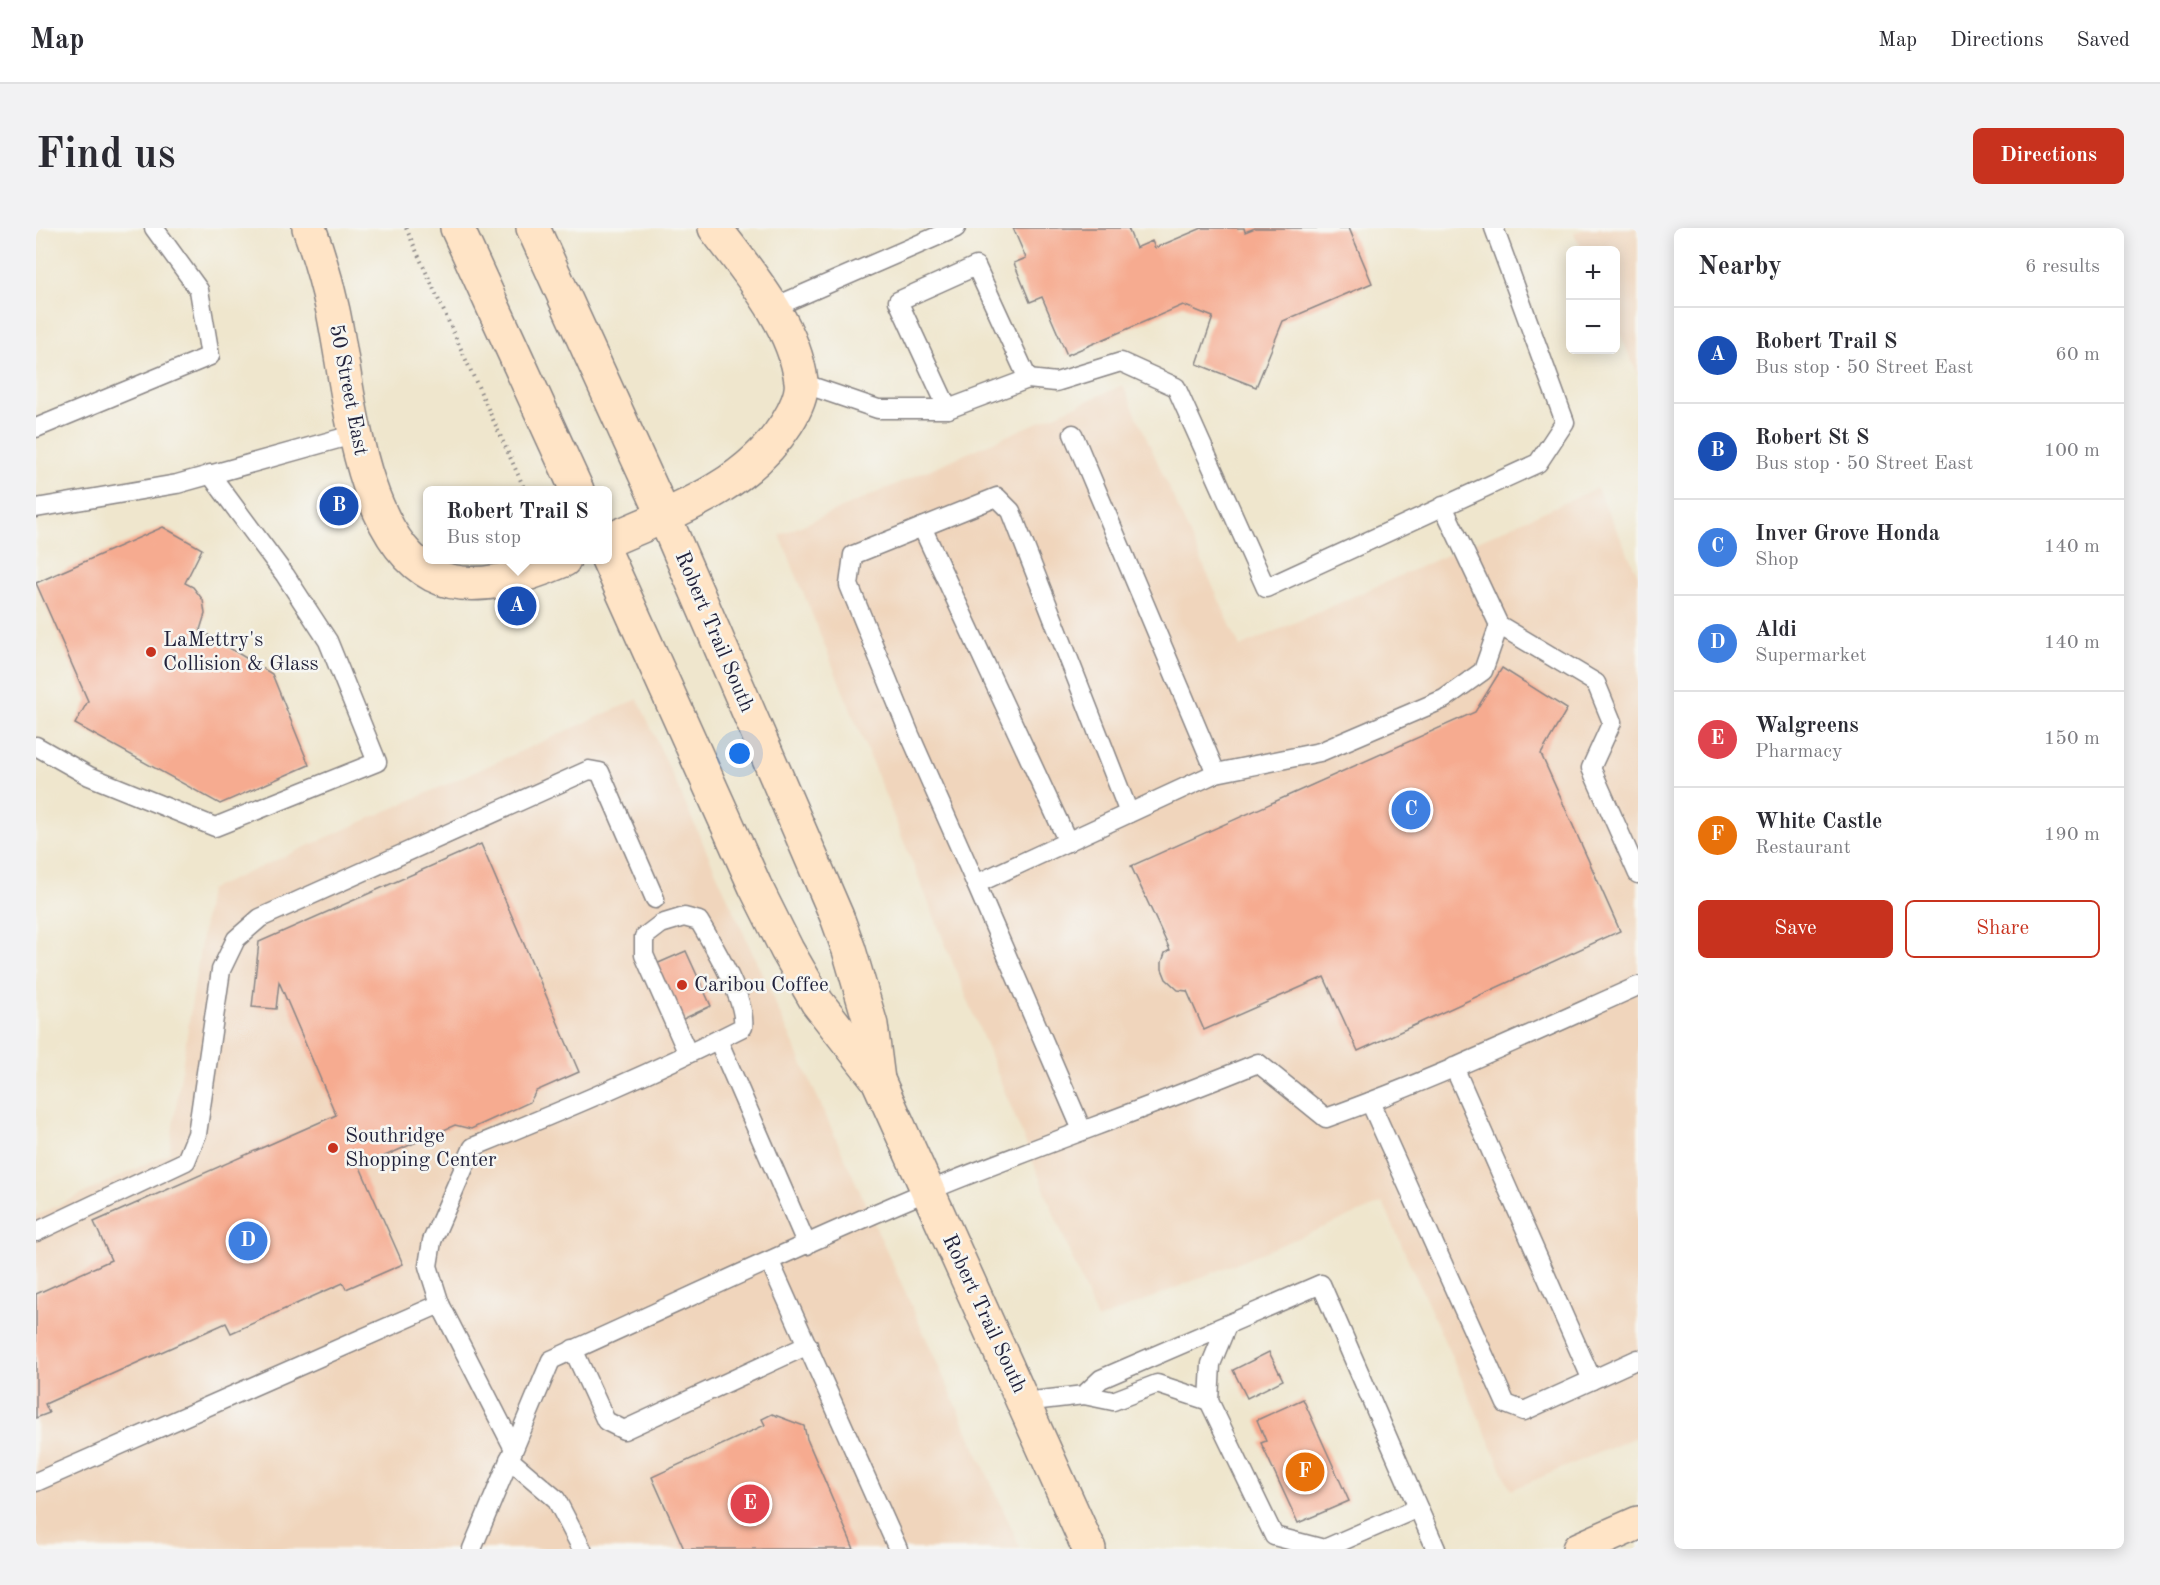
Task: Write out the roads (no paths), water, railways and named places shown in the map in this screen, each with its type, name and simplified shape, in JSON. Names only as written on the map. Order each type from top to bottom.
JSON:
[{"type":"main road","name":"50 Street East","points":[[309,228],[333,310],[366,478],[382,518],[402,551],[434,575],[466,584],[501,581],[555,564]]},
{"type":"main road","points":[[457,228],[575,486]]},
{"type":"main road","name":"Robert Trail South","points":[[533,228],[664,516],[821,880],[849,950],[871,1025],[878,1080]]},
{"type":"main road","points":[[612,539],[721,488],[753,464],[778,436],[795,410],[802,383],[794,348],[764,293],[715,228]]},
{"type":"main road","name":"Robert Trail South","points":[[610,564],[755,886],[787,950],[817,1002],[878,1080],[1089,1549]]},
{"type":"main road","points":[[1579,1549],[1638,1523]]},
{"type":"lane","points":[[36,428],[210,356],[199,290],[154,228]]},
{"type":"lane","points":[[772,308],[956,228]]},
{"type":"lane","points":[[802,383],[878,409],[948,410],[1028,379],[1056,382],[1121,362],[1176,387],[1266,588],[1538,463],[1565,422],[1494,228]]},
{"type":"lane","points":[[948,410],[898,301],[976,266],[1028,379]]},
{"type":"lane","points":[[36,508],[177,484],[356,434]]},
{"type":"lane","points":[[1073,434],[1216,773]]},
{"type":"lane","points":[[36,746],[89,776],[215,827],[377,762],[328,641],[285,575],[210,474]]},
{"type":"lane","points":[[1082,1130],[910,735],[849,585],[853,555],[997,497],[1011,511],[1129,813]]},
{"type":"lane","points":[[1443,506],[1499,625],[1596,683],[1612,722],[1591,768],[1638,874]]},
{"type":"lane","points":[[922,527],[1068,842]]},
{"type":"lane","points":[[976,884],[1216,773],[1320,752],[1443,699],[1483,671],[1499,625]]},
{"type":"lane","points":[[36,1232],[186,1161],[197,1134],[221,970],[236,939],[260,918],[589,770],[600,772],[655,899]]},
{"type":"lane","points":[[582,1549],[556,1499],[511,1453],[440,1304],[428,1266],[432,1241],[473,1147],[555,1114],[688,1054],[743,1027],[745,1016],[722,961],[699,921],[684,917],[661,924],[644,937],[644,956],[688,1054]]},
{"type":"lane","points":[[472,1549],[551,1360],[573,1349],[927,1192],[1258,1063],[1326,1118],[1454,1067],[1638,986]]},
{"type":"lane","points":[[718,1040],[807,1245]]},
{"type":"lane","points":[[1454,1067],[1592,1380]]},
{"type":"lane","points":[[1370,1102],[1506,1404],[1524,1411],[1638,1359]]},
{"type":"lane","points":[[770,1262],[898,1549]]},
{"type":"lane","points":[[1084,1395],[1101,1379],[1321,1284],[1436,1549]]},
{"type":"lane","points":[[36,1482],[440,1304]]},
{"type":"lane","points":[[1227,1325],[1211,1364],[1209,1401],[1274,1536],[1324,1549],[1418,1508]]},
{"type":"lane","points":[[573,1349],[606,1421],[624,1430],[808,1345]]},
{"type":"lane","points":[[1024,1402],[1084,1395],[1113,1401],[1157,1384],[1209,1401]]},
{"type":"place","name":"Robert St S","points":[[339,506]]},
{"type":"place","name":"Robert Trail S","points":[[517,606]]},
{"type":"place","name":"LaMettry's Collision & Glass","points":[[151,652]]},
{"type":"place","name":"Inver Grove Honda","points":[[1411,810]]},
{"type":"place","name":"Caribou Coffee","points":[[682,985]]},
{"type":"place","name":"Southridge Shopping Center","points":[[333,1148]]},
{"type":"place","name":"Aldi","points":[[248,1241]]},
{"type":"place","name":"White Castle","points":[[1305,1472]]},
{"type":"place","name":"Walgreens","points":[[750,1504]]}]
